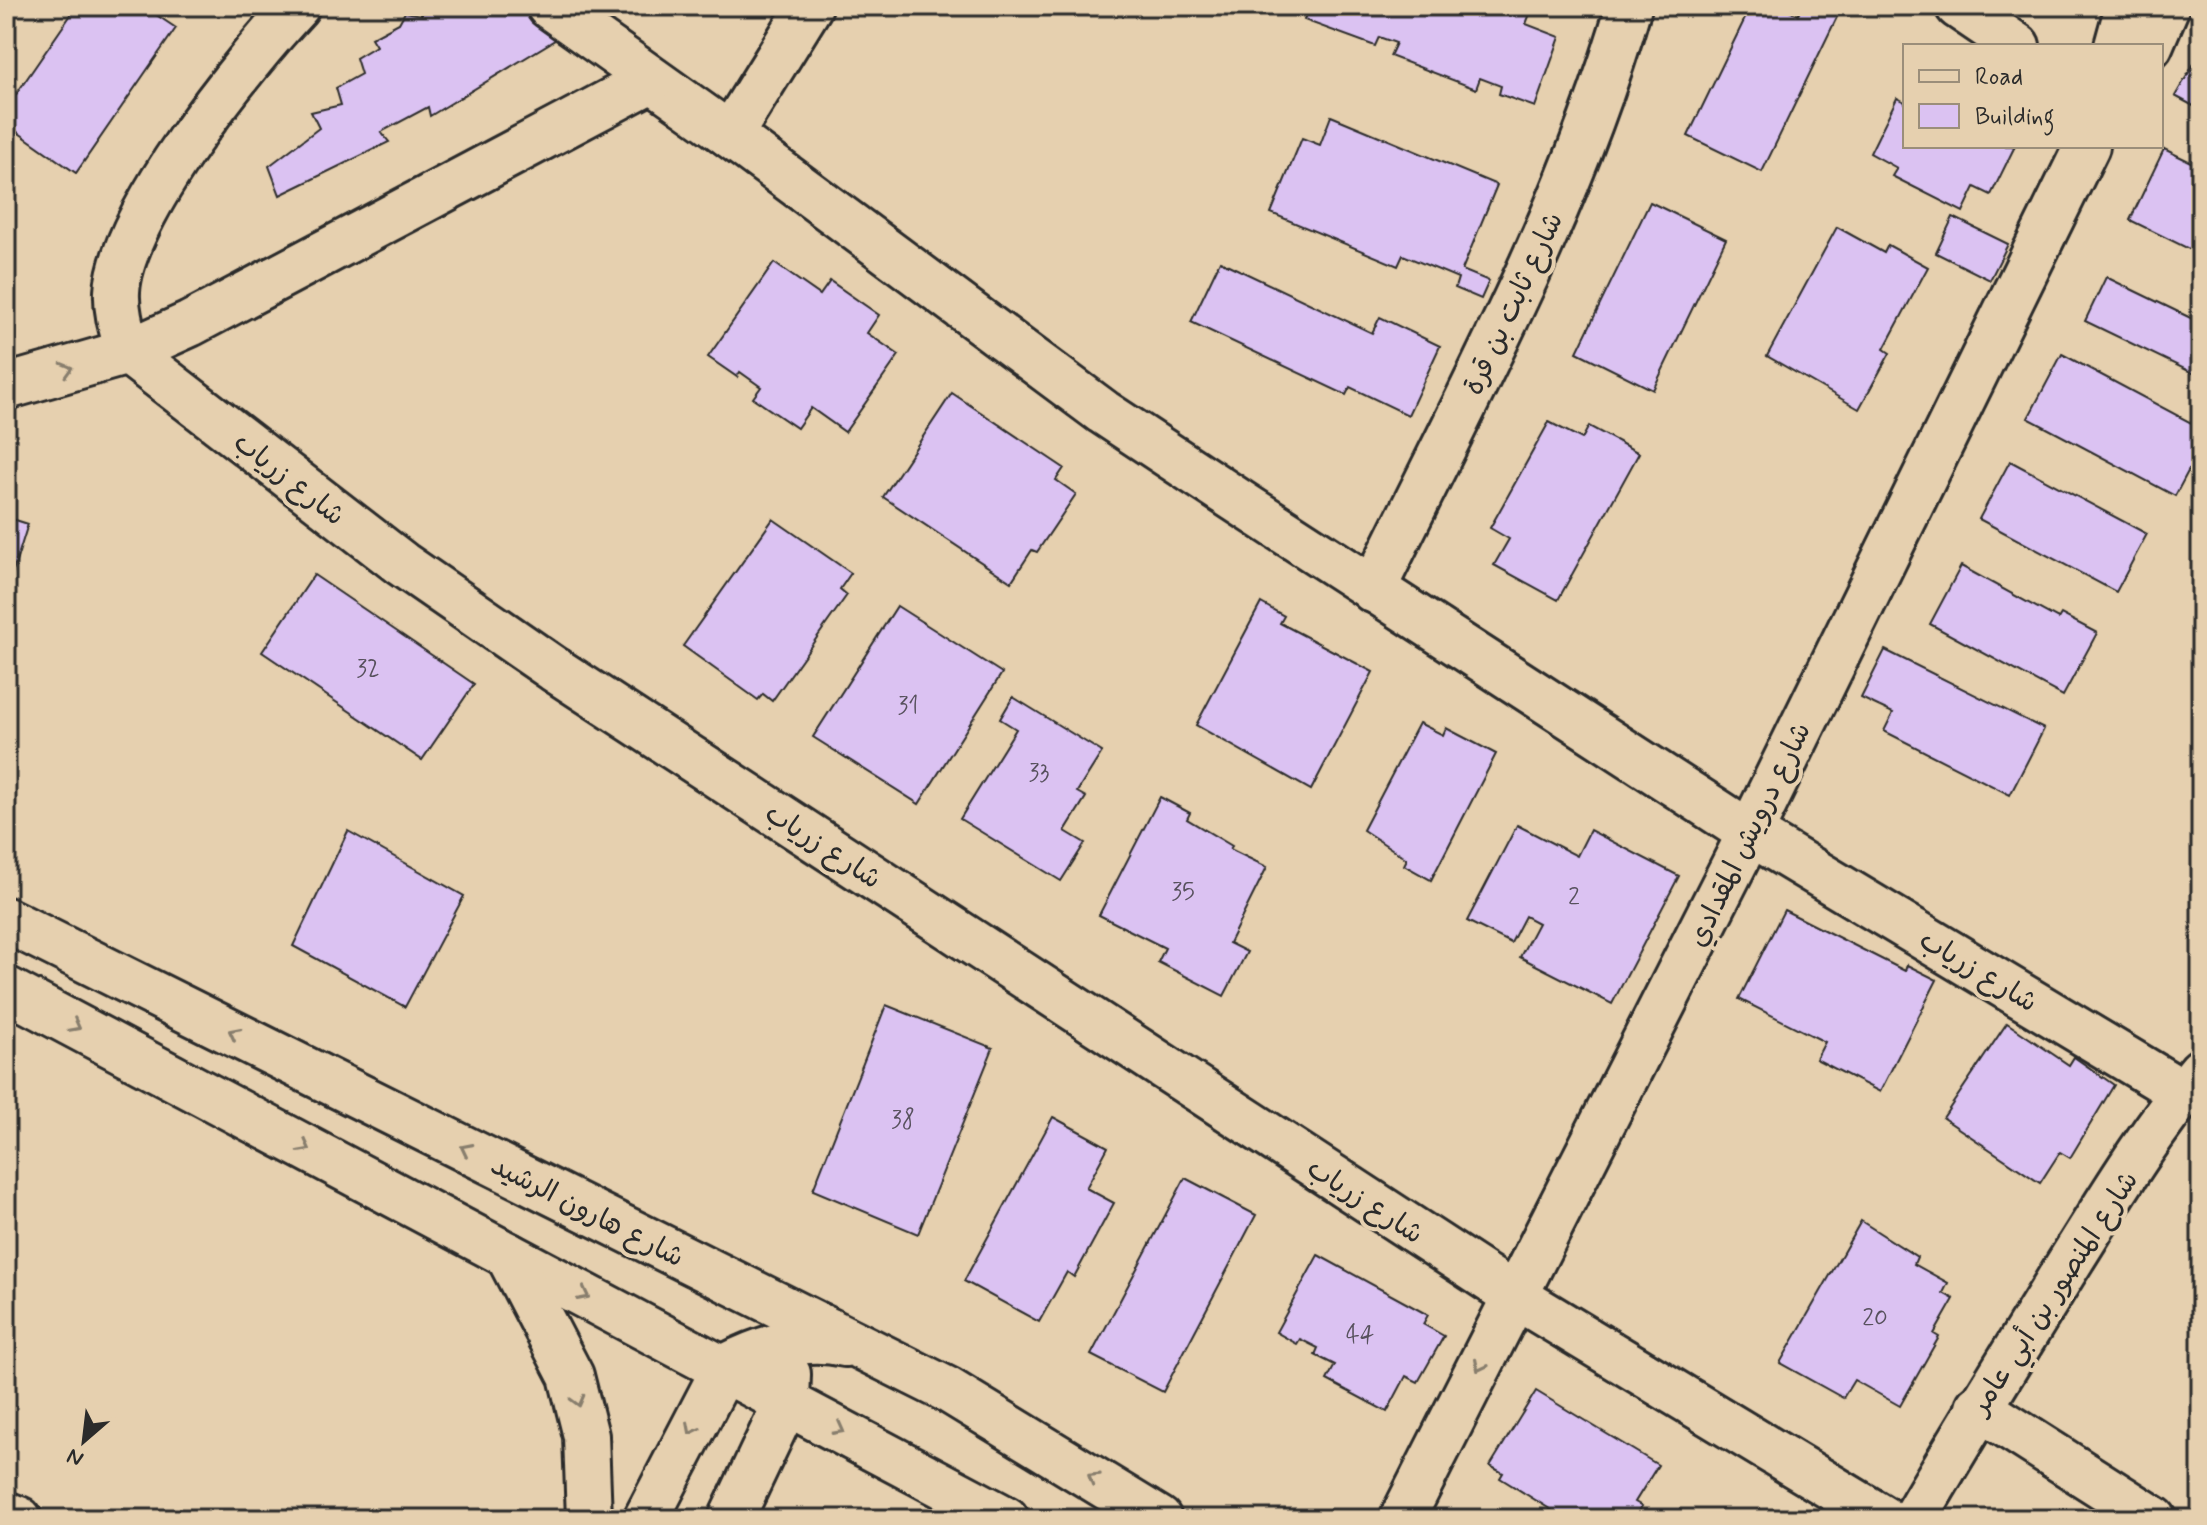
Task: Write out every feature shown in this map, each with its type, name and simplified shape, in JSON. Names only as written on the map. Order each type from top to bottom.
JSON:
[{"type":"street","points":[[128,352],[117,292],[120,271],[135,229],[153,194],[216,106],[297,6]]},
{"type":"street","name":"شارع زرياب","points":[[549,6],[730,135],[1103,412],[1373,590],[1750,833],[2192,1082]]},
{"type":"street","points":[[730,135],[810,6]]},
{"type":"street","name":"شارع ثابت بن قرة","points":[[1373,590],[1576,166],[1606,84],[1629,6]]},
{"type":"street","points":[[1958,6],[2014,44]]},
{"type":"street","points":[[2118,44],[2128,6]]},
{"type":"street","points":[[2151,44],[2167,6]]},
{"type":"street","points":[[6,387],[128,352],[190,324],[651,80]]},
{"type":"street","name":"شارع درويش المقدادي","points":[[1402,1519],[1750,833],[2086,148]]},
{"type":"street","name":"شارع زرياب","points":[[128,352],[402,564],[554,669],[1515,1296],[1884,1519]]},
{"type":"street","name":"شارع هارون الرشيد","points":[[10,931],[721,1276],[948,1390],[1159,1519]]},
{"type":"street","points":[[6,989],[725,1367],[1006,1519]]},
{"type":"street","name":"شارع المنصور بن أبي عامر","points":[[1914,1519],[1978,1407],[2192,1082]]},
{"type":"street","points":[[508,1255],[571,1376],[586,1436],[589,1519]]},
{"type":"street","points":[[721,1276],[755,1306],[780,1345],[788,1373],[787,1401],[731,1519]]},
{"type":"street","points":[[646,1519],[725,1367],[780,1345],[809,1341],[867,1349]]},
{"type":"street","points":[[1978,1407],[2154,1519]]},
{"type":"street","points":[[6,1514],[19,1519]]},
{"type":"building","points":[[77,6],[143,6],[176,28],[76,173],[6,124],[6,109]]},
{"type":"building","points":[[422,6],[443,6],[447,9],[452,6],[505,6],[510,11],[524,6],[533,23],[551,18],[558,38],[430,116],[428,107],[381,132],[389,142],[280,195],[269,166],[319,128],[311,112],[341,105],[336,88],[361,74],[356,58],[376,46],[371,38],[399,23],[405,12],[422,15]]},
{"type":"building","points":[[1309,6],[1533,6],[1526,24],[1560,37],[1535,107],[1499,94],[1501,86],[1480,78],[1476,89],[1390,56],[1396,43],[1379,37],[1375,46],[1304,20]]},
{"type":"building","points":[[1751,6],[1778,6],[1798,15],[1802,6],[1821,6],[1838,15],[1762,172],[1688,136]]},
{"type":"building","points":[[2195,62],[2201,66],[2201,110],[2175,96]]},
{"type":"building","points":[[1897,98],[1903,101],[1903,148],[2014,148],[1991,195],[1975,187],[1963,212],[1892,176],[1897,168],[1870,153]]},
{"type":"building","points":[[1331,116],[1497,185],[1462,270],[1489,281],[1481,299],[1455,288],[1458,278],[1403,255],[1398,266],[1271,213],[1302,138],[1320,145]]},
{"type":"building","points":[[2164,149],[2201,167],[2201,255],[2130,220]]},
{"type":"building","points":[[1650,202],[1726,239],[1653,390],[1577,352]]},
{"type":"building","points":[[1953,217],[2008,244],[1990,280],[1936,253]]},
{"type":"building","points":[[1837,227],[1884,253],[1888,245],[1928,267],[1884,349],[1890,353],[1859,409],[1767,356]]},
{"type":"building","points":[[1220,261],[1372,333],[1380,317],[1440,346],[1408,415],[1350,387],[1346,395],[1191,322]]},
{"type":"building","points":[[774,263],[820,295],[830,281],[879,315],[867,333],[899,355],[845,432],[811,408],[797,428],[753,398],[761,387],[740,372],[737,377],[708,357]]},
{"type":"building","points":[[2106,277],[2201,323],[2201,377],[2085,321]]},
{"type":"building","points":[[2062,354],[2201,428],[2201,447],[2175,496],[2028,418]]},
{"type":"building","points":[[952,393],[1064,468],[1056,480],[1076,494],[1037,552],[1032,550],[1011,582],[883,497]]},
{"type":"building","points":[[1549,422],[1582,439],[1589,426],[1639,453],[1558,600],[1494,565],[1509,539],[1490,528]]},
{"type":"building","points":[[2010,461],[2147,534],[2116,592],[1979,519]]},
{"type":"building","points":[[6,517],[28,524],[6,594]]},
{"type":"building","points":[[773,519],[851,573],[840,589],[847,595],[772,701],[763,694],[758,700],[683,646]]},
{"type":"building","points":[[1961,566],[2058,619],[2061,614],[2097,633],[2063,696],[1930,624]]},
{"type":"building","points":[[314,575],[474,684],[422,760],[262,652]]},
{"type":"building","points":[[1261,603],[1284,616],[1280,623],[1373,672],[1311,790],[1196,725]]},
{"type":"building","points":[[897,606],[1002,673],[919,804],[813,737]]},
{"type":"building","points":[[1885,650],[2044,729],[2010,795],[1884,731],[1893,713],[1861,698]]},
{"type":"building","points":[[1013,697],[1102,752],[1077,792],[1086,797],[1065,831],[1085,843],[1061,881],[960,819],[1016,729],[1000,719]]},
{"type":"building","points":[[1419,723],[1443,735],[1446,728],[1496,754],[1431,880],[1404,865],[1407,859],[1363,830]]},
{"type":"building","points":[[1160,797],[1190,813],[1187,819],[1232,846],[1230,849],[1267,867],[1229,943],[1247,952],[1224,996],[1158,962],[1165,948],[1099,915]]},
{"type":"building","points":[[1517,825],[1577,856],[1590,830],[1679,876],[1612,1004],[1520,957],[1538,923],[1525,916],[1511,943],[1467,921]]},
{"type":"building","points":[[348,831],[464,896],[405,1007],[293,946]]},
{"type":"building","points":[[1784,910],[1905,971],[1907,965],[1937,980],[1880,1092],[1816,1059],[1825,1042],[1739,999]]},
{"type":"building","points":[[886,1005],[993,1048],[918,1234],[813,1190]]},
{"type":"building","points":[[2007,1023],[2069,1065],[2074,1057],[2114,1085],[2070,1158],[2060,1152],[2040,1183],[1943,1118]]},
{"type":"building","points":[[1053,1117],[1108,1147],[1086,1188],[1114,1203],[1074,1277],[1067,1272],[1039,1322],[964,1281]]},
{"type":"building","points":[[1185,1178],[1256,1215],[1163,1392],[1091,1355]]},
{"type":"building","points":[[1861,1221],[1917,1257],[1914,1264],[1948,1283],[1943,1293],[1954,1299],[1934,1334],[1939,1337],[1900,1406],[1854,1380],[1843,1398],[1780,1363]]},
{"type":"building","points":[[1318,1255],[1428,1315],[1423,1324],[1444,1336],[1418,1382],[1406,1376],[1387,1412],[1327,1380],[1335,1365],[1315,1355],[1318,1348],[1300,1339],[1297,1344],[1276,1332]]},
{"type":"building","points":[[1536,1391],[1658,1465],[1635,1502],[1642,1506],[1634,1519],[1566,1519],[1500,1478],[1503,1473],[1490,1466]]}]
